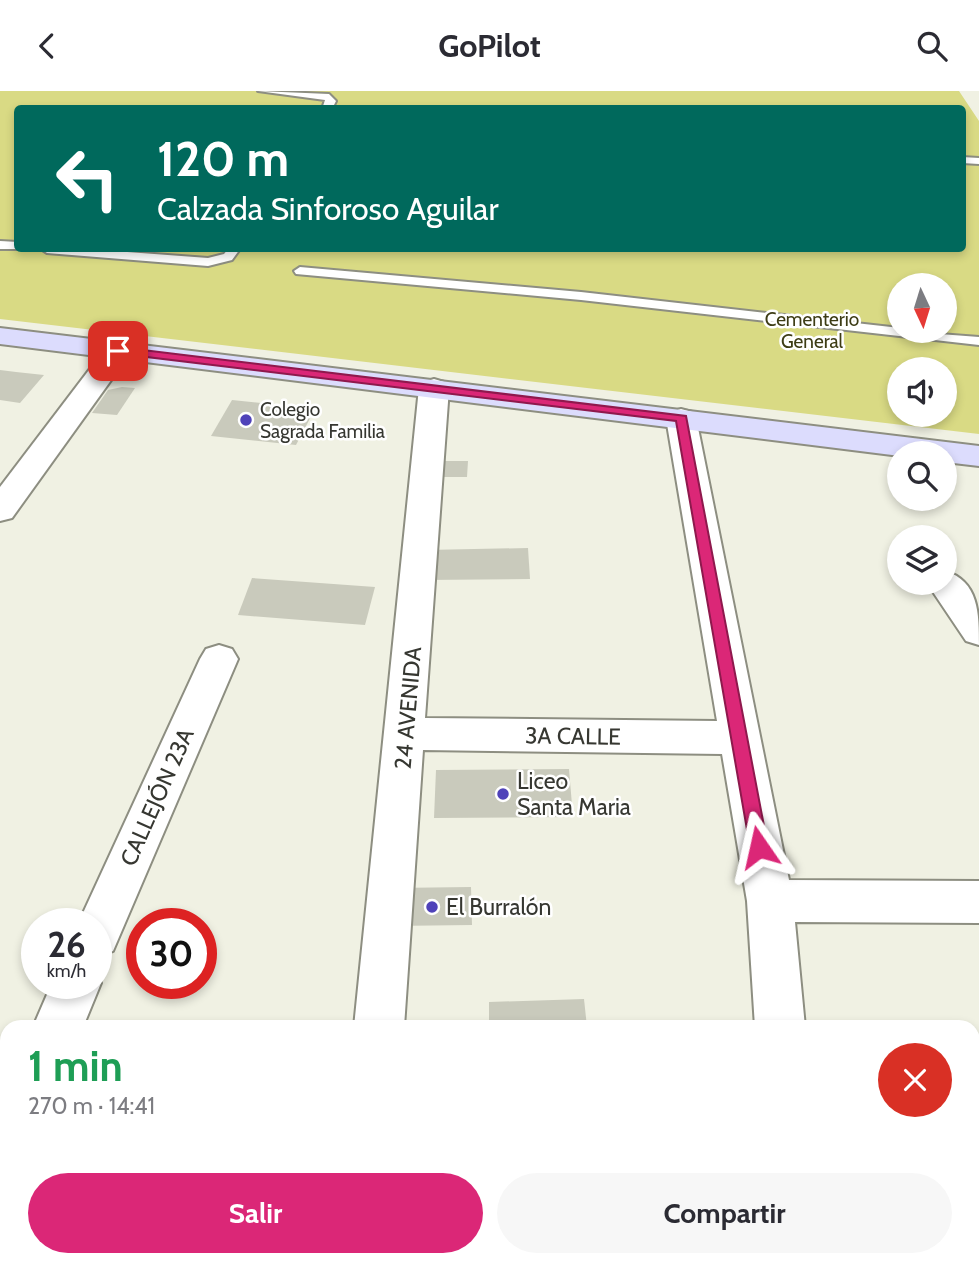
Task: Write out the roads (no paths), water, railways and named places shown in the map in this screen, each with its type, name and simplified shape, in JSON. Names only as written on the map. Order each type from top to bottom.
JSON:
[{"type":"main road","points":[[0,337],[112,359]]},
{"type":"main road","points":[[0,353],[112,359],[682,427],[979,456]]},
{"type":"main road","points":[[682,427],[887,460]]},
{"type":"main road","points":[[957,470],[979,473]]},
{"type":"street","points":[[0,510],[112,359]]},
{"type":"street","name":"24 AVENIDA","points":[[380,1020],[407,734],[434,396]]},
{"type":"street","points":[[682,427],[770,901],[779,1020]]},
{"type":"street","points":[[954,595],[979,631]]},
{"type":"street","name":"CALLEJÓN 23A","points":[[108,908],[219,659]]},
{"type":"street","name":"3A CALLE","points":[[407,734],[738,738]]},
{"type":"street","points":[[770,901],[979,902]]},
{"type":"street","points":[[61,1020],[69,999]]},
{"type":"lane","points":[[263,91],[329,97],[329,105]]},
{"type":"lane","points":[[84,252],[208,262],[228,257],[232,252]]},
{"type":"lane","points":[[300,271],[595,297],[979,341]]},
{"type":"place","name":"Colegio Sagrada Familia","points":[[246,420]]},
{"type":"place","name":"Liceo Santa Maria","points":[[503,794]]},
{"type":"place","name":"El Burralón","points":[[432,907]]},
{"type":"park label","name":"Cementerio General","points":[[812,330]]}]
